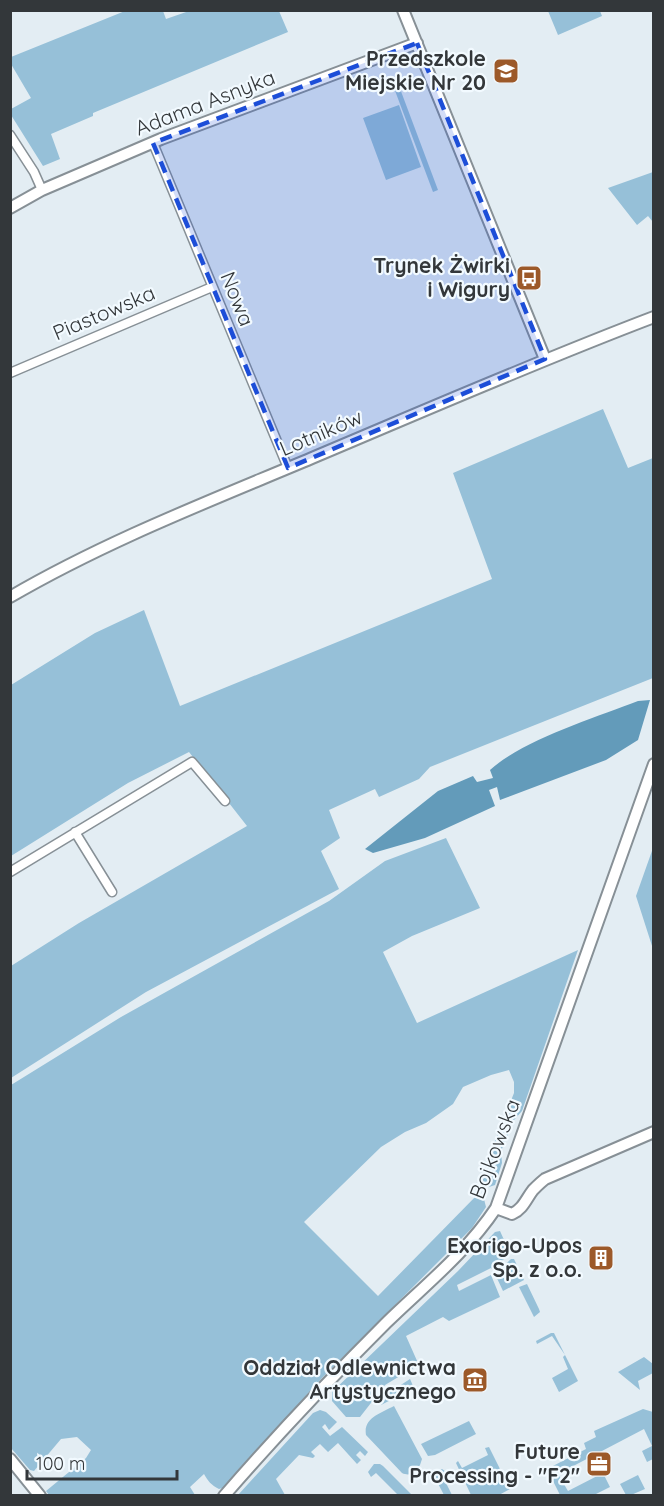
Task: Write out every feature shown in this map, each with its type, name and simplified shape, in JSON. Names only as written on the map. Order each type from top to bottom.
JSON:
[{"type":"street","points":[[403,10],[545,358]]},
{"type":"street","name":"Adama Asnyka","points":[[10,208],[42,190],[153,143],[417,43]]},
{"type":"street","points":[[10,135],[34,172],[42,190]]},
{"type":"street","name":"Nowa","points":[[153,143],[288,468]]},
{"type":"street","name":"Piastowska","points":[[10,373],[212,287]]},
{"type":"street","name":"Lotników","points":[[10,597],[102,548],[545,358],[654,317]]},
{"type":"street","points":[[10,872],[192,762],[225,801]]},
{"type":"street","name":"Bojkowska","points":[[224,1496],[316,1394],[462,1252],[496,1208],[654,764]]},
{"type":"street","points":[[75,832],[112,892]]},
{"type":"street","points":[[496,1208],[512,1214],[516,1213],[534,1189],[545,1179],[654,1132]]},
{"type":"street","points":[[10,1459],[40,1496]]},
{"type":"highlighted area","points":[[417,43],[545,359],[288,468],[153,143]]},
{"type":"shaded area","points":[[125,11],[163,11],[166,19],[189,11],[279,11],[288,32],[93,113],[93,116],[51,134],[60,159],[43,166],[11,115],[11,109],[31,98],[11,64],[11,57]]},
{"type":"shaded area","points":[[548,11],[600,11],[602,16],[558,35]]},
{"type":"shaded area","points":[[396,78],[438,190],[433,192],[391,80]]},
{"type":"shaded area","points":[[399,105],[421,167],[386,180],[363,118]]},
{"type":"shaded area","points":[[653,172],[653,222],[648,216],[637,225],[608,188]]},
{"type":"shaded area","points":[[603,409],[628,468],[653,458],[653,678],[430,767],[419,779],[379,797],[375,789],[329,810],[340,838],[321,851],[339,889],[146,992],[11,1078],[11,966],[79,923],[247,826],[189,752],[128,783],[11,856],[11,685],[95,633],[144,610],[180,706],[492,579],[453,473]]},
{"type":"shaded area","points":[[650,700],[638,740],[606,760],[500,800],[497,787],[489,790],[495,806],[425,838],[373,853],[365,849],[438,791],[473,776],[477,782],[493,778],[490,770],[504,759],[540,739],[638,701]]},
{"type":"shaded area","points":[[446,838],[480,908],[412,936],[383,952],[417,1023],[578,950],[522,1111],[514,1120],[501,1151],[502,1163],[495,1185],[489,1187],[482,1184],[486,1163],[514,1093],[514,1082],[509,1070],[463,1087],[453,1104],[426,1123],[405,1132],[381,1147],[304,1222],[378,1296],[477,1195],[483,1195],[486,1207],[472,1228],[322,1378],[223,1488],[219,1489],[214,1486],[204,1474],[190,1487],[195,1495],[49,1495],[46,1491],[86,1458],[91,1450],[77,1437],[61,1439],[34,1471],[30,1470],[11,1448],[11,1085],[121,1017],[329,901],[385,861]]},
{"type":"shaded area","points":[[654,848],[653,949],[636,896]]},
{"type":"shaded area","points":[[500,1231],[510,1253],[493,1270],[491,1268],[457,1285],[459,1291],[491,1275],[500,1297],[449,1321],[443,1317],[406,1336],[418,1363],[385,1385],[360,1417],[346,1417],[332,1401],[332,1392],[458,1271],[495,1232]]},
{"type":"shaded area","points":[[511,1259],[514,1259],[524,1280],[503,1291],[495,1274]]},
{"type":"shaded area","points":[[527,1284],[540,1312],[534,1317],[519,1287]]},
{"type":"shaded area","points":[[554,1333],[565,1355],[552,1336],[537,1344],[536,1341]]},
{"type":"shaded area","points":[[565,1355],[578,1381],[559,1392],[552,1378],[568,1369],[563,1357]]},
{"type":"shaded area","points":[[644,1357],[653,1364],[653,1373],[638,1381],[640,1390],[618,1372]]},
{"type":"shaded area","points":[[410,1379],[414,1388],[381,1405],[390,1392]]},
{"type":"shaded area","points":[[394,1406],[422,1459],[419,1470],[415,1473],[402,1473],[366,1435],[367,1424],[370,1420]]},
{"type":"shaded area","points":[[643,1409],[653,1412],[653,1459],[647,1462],[642,1451],[652,1446],[644,1429],[558,1474],[568,1491],[603,1473],[610,1487],[594,1495],[560,1495],[547,1469],[586,1449],[584,1443],[596,1437],[594,1431]]},
{"type":"shaded area","points":[[320,1410],[326,1412],[337,1422],[329,1430],[325,1424],[322,1427],[330,1436],[342,1427],[368,1452],[365,1456],[360,1451],[356,1455],[361,1460],[357,1464],[338,1443],[328,1452],[320,1444],[311,1452],[315,1456],[313,1458],[299,1455],[276,1479],[285,1495],[238,1495],[313,1413]]},
{"type":"shaded area","points":[[469,1421],[476,1434],[435,1455],[428,1456],[421,1444]]},
{"type":"shaded area","points":[[489,1447],[510,1489],[499,1495],[471,1495],[456,1463],[458,1461],[462,1468],[488,1455],[485,1448]]},
{"type":"shaded area","points":[[374,1464],[383,1466],[412,1495],[398,1495],[376,1473],[371,1477],[368,1472]]},
{"type":"shaded area","points":[[442,1469],[449,1474],[443,1477],[452,1495],[444,1495],[433,1474]]},
{"type":"shaded area","points":[[638,1475],[645,1489],[626,1495],[620,1484]]},
{"type":"place","name":"Przedszkole Miejskie Nr 20","points":[[506,71]]},
{"type":"place","name":"Trynek Żwirki i Wigury","points":[[529,278]]},
{"type":"place","name":"Exorigo-Upos Sp. z o.o.","points":[[601,1258]]},
{"type":"place","name":"Oddział Odlewnictwa Artystycznego","points":[[475,1380]]},
{"type":"place","name":"Future Processing - \"F2\"","points":[[599,1464]]}]
